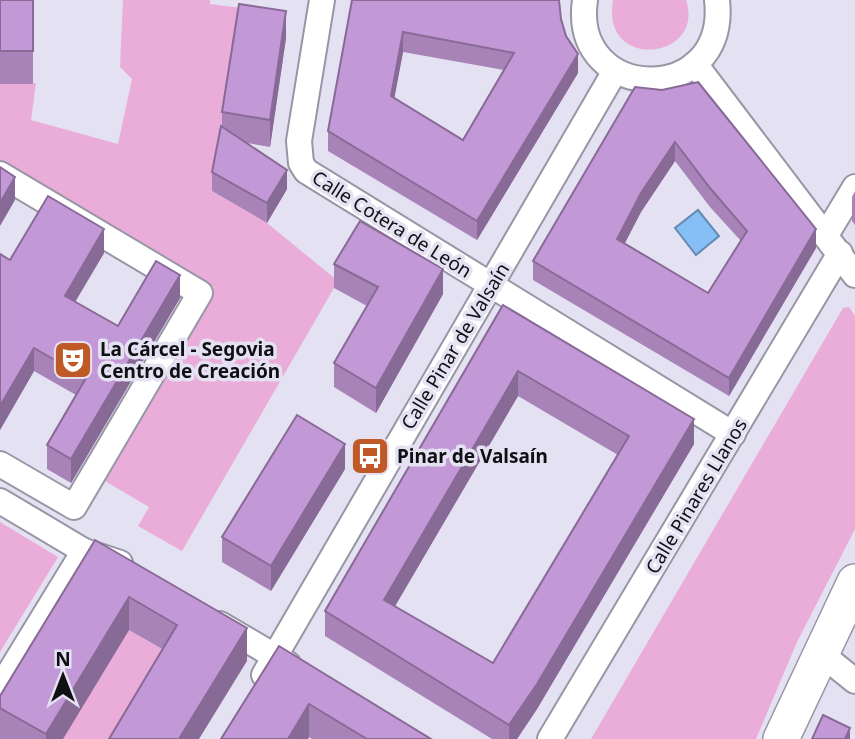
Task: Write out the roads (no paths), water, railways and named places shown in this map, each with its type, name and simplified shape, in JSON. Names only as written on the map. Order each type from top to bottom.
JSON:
[{"type":"street","name":"Calle Cotera de León","points":[[322,0],[299,141],[301,163],[314,177],[733,434]]},
{"type":"street","points":[[581,1],[590,41],[603,61],[615,71],[648,81],[680,74],[695,64],[712,42],[716,29],[717,0]]},
{"type":"street","points":[[695,64],[855,275]]},
{"type":"street","name":"Calle Pinar de Valsaín","points":[[253,693],[615,71]]},
{"type":"street","points":[[0,174],[200,293],[74,507],[0,464]]},
{"type":"street","name":"Calle Pinares Llanos","points":[[550,739],[733,434],[833,244],[853,189]]},
{"type":"street","points":[[0,501],[84,551],[118,562],[141,576]]},
{"type":"street","points":[[0,688],[84,551]]},
{"type":"street","points":[[781,739],[855,582]]},
{"type":"street","points":[[201,613],[304,674]]},
{"type":"street","points":[[820,653],[855,681]]},
{"type":"water","points":[[698,210],[719,236],[696,255],[675,228]]},
{"type":"place","name":"La Cárcel - Segovia Centro de Creación","points":[[73,360]]},
{"type":"place","name":"Pinar de Valsaín","points":[[370,456]]}]
